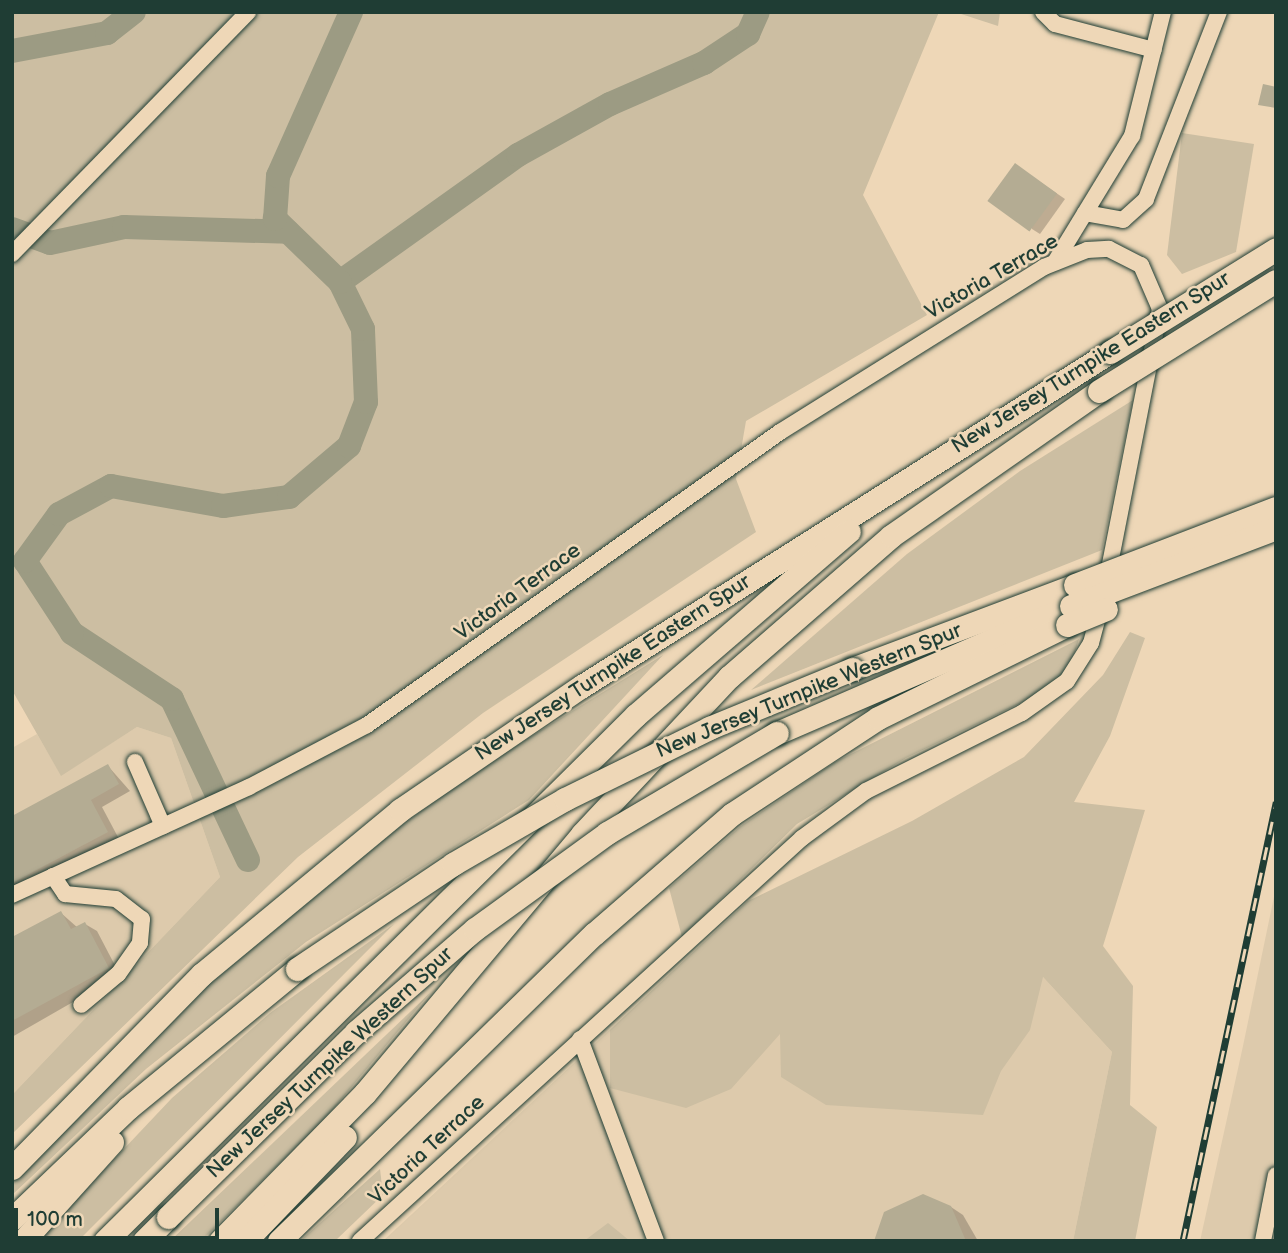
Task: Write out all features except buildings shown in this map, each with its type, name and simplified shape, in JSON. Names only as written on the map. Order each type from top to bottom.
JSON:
[{"type":"highway","name":"New Jersey Turnpike Eastern Spur","points":[[12,1168],[172,1003],[371,832],[582,686],[921,470],[1276,249]]},
{"type":"highway","name":"New Jersey Turnpike Eastern Spur","points":[[220,1241],[414,1036],[595,819],[745,663],[891,536],[1099,391],[1276,281]]},
{"type":"highway","points":[[105,1241],[659,693],[921,470]]},
{"type":"highway","name":"New Jersey Turnpike Western Spur","points":[[144,1241],[373,1017],[499,909],[631,817],[777,733],[1071,605],[1276,508]]},
{"type":"highway","points":[[278,1241],[573,955],[694,845],[772,785],[867,724],[1071,605],[1204,568],[1267,531]]},
{"type":"highway","name":"New Jersey Turnpike Western Spur","points":[[12,1219],[199,1048],[297,969],[444,870],[565,799],[699,732],[852,669],[1071,605]]},
{"type":"highway","points":[[246,1241],[365,1116],[414,1036]]},
{"type":"highway","points":[[23,1241],[167,1089],[199,1048]]},
{"type":"street","points":[[15,251],[248,12]]},
{"type":"street","points":[[1043,12],[1055,24],[1154,50]]},
{"type":"street","points":[[1055,262],[1132,136],[1163,12]]},
{"type":"street","points":[[1085,213],[1123,220],[1146,199],[1219,12]]},
{"type":"street","name":"Victoria Terrace","points":[[12,895],[249,787],[393,710],[711,478],[1055,262],[1087,250],[1128,255],[1152,280],[1160,309],[1097,623],[1080,664],[1045,700],[899,772],[834,813],[580,1039],[360,1241]]},
{"type":"street","points":[[135,762],[163,826]]},
{"type":"street","points":[[53,876],[65,894],[116,900],[142,919],[133,954],[81,1005]]},
{"type":"street","points":[[580,1039],[656,1241]]},
{"type":"street","points":[[1263,1241],[1276,1175]]},
{"type":"shaded area","points":[[12,12],[939,12],[863,195],[927,315],[746,421],[736,479],[756,532],[483,713],[298,857],[12,1134],[12,1095],[220,877],[171,738],[137,727],[61,776],[12,690]]},
{"type":"shaded area","points":[[955,12],[1000,12],[998,26]]},
{"type":"shaded area","points":[[1182,133],[1254,144],[1236,252],[1182,274],[1167,255]]},
{"type":"shaded area","points":[[1133,400],[1102,550],[751,690],[907,554],[1020,471]]},
{"type":"shaded area","points":[[1130,632],[1145,638],[1110,736],[1074,802],[1145,810],[1103,946],[1133,986],[1130,1105],[1157,1127],[1135,1241],[1073,1241],[1112,1052],[1043,977],[1030,1030],[1001,1071],[983,1115],[826,1105],[781,1077],[780,1034],[731,1089],[686,1108],[610,1088],[610,1030],[748,901],[912,821],[1024,757],[1103,675]]},
{"type":"shaded area","points":[[1079,639],[1069,670],[1027,700],[906,758],[797,824],[682,937],[669,888],[741,826],[835,762]]},
{"type":"shaded area","points":[[663,655],[529,800],[306,942],[146,1069],[12,1195],[12,1178],[122,1051],[306,894],[485,765]]},
{"type":"shaded area","points":[[137,727],[171,738],[220,877],[12,1095],[12,748],[37,734],[61,775]]},
{"type":"shaded area","points":[[1276,887],[1276,1241],[1200,1241],[1243,1046]]},
{"type":"shaded area","points":[[748,901],[1043,977],[1112,1052],[1073,1241],[383,1241]]},
{"type":"shaded area","points":[[394,924],[78,1241],[37,1241],[172,1098],[270,1013]]},
{"type":"shaded area","points":[[430,993],[324,1120],[201,1241],[170,1241]]},
{"type":"shaded area","points":[[380,1169],[383,1195],[335,1241],[300,1241]]},
{"type":"shaded area","points":[[608,1223],[630,1241],[584,1241]]},
{"type":"waterway","points":[[12,51],[107,33],[134,12]]},
{"type":"waterway","points":[[248,860],[172,699],[72,633],[25,561],[59,514],[111,486],[223,506],[289,497],[349,446],[366,402],[363,329],[340,282],[275,219],[278,176],[351,12]]},
{"type":"waterway","points":[[340,282],[518,155],[610,104],[704,63],[748,34],[758,12]]},
{"type":"waterway","points":[[12,229],[50,243],[124,227],[288,232]]},
{"type":"railway","points":[[1183,1241],[1276,802]]}]
